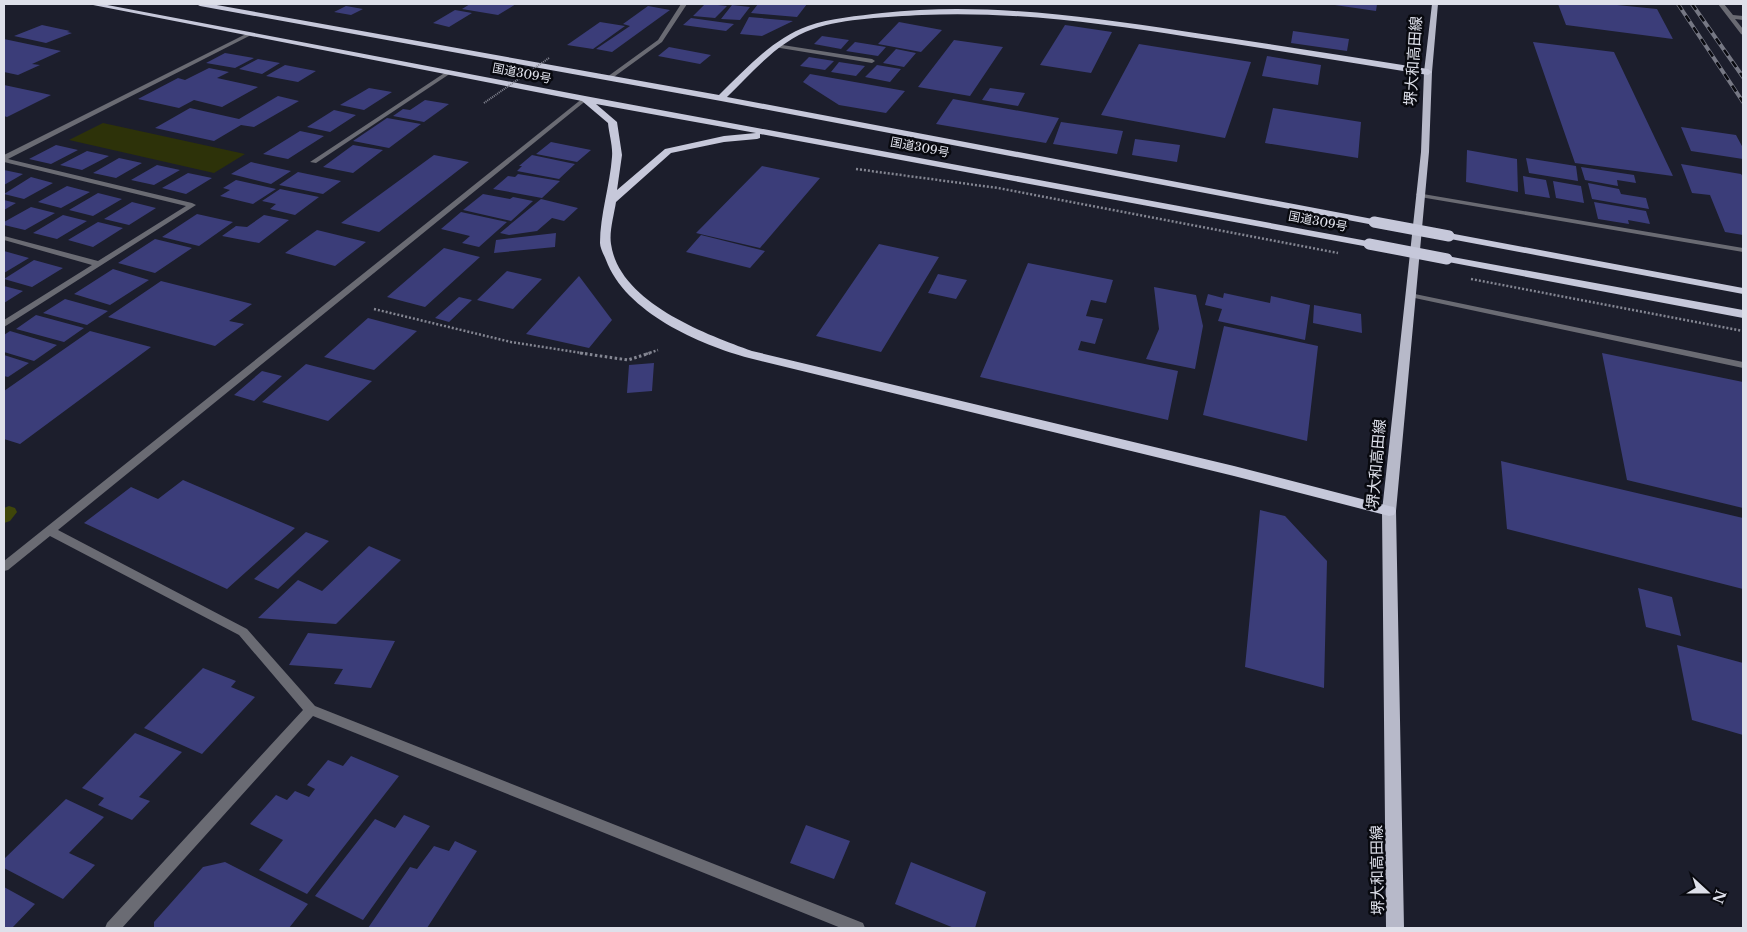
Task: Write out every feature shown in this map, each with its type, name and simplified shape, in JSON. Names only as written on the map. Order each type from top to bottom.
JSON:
[{"type":"highway","name":"国道309号","points":[[92,4],[585,99],[1743,314]]},
{"type":"highway","name":"国道309号","points":[[205,4],[721,98],[1743,291]]},
{"type":"highway","points":[[721,98],[776,46],[810,27],[895,6],[945,4],[1029,9],[1428,72]]},
{"type":"highway","points":[[585,99],[612,122],[617,155],[609,203],[605,244],[616,273],[637,296],[668,320],[702,336],[749,354],[1389,511]]},
{"type":"highway","points":[[609,203],[668,150],[724,139],[779,135]]},
{"type":"main road","name":"堺大和高田線","points":[[1396,928],[1389,511],[1420,195],[1428,72],[1435,4]]},
{"type":"street","points":[[609,78],[660,40],[684,4]]},
{"type":"street","points":[[1721,4],[1743,34]]},
{"type":"street","points":[[1731,17],[1743,18]]},
{"type":"street","points":[[4,159],[250,34]]},
{"type":"street","points":[[776,46],[872,61]]},
{"type":"street","points":[[314,162],[448,73]]},
{"type":"street","points":[[4,567],[585,99]]},
{"type":"street","points":[[4,159],[192,206],[4,324]]},
{"type":"street","points":[[1420,195],[1743,250]]},
{"type":"street","points":[[4,238],[99,264]]},
{"type":"street","points":[[1410,294],[1743,365]]},
{"type":"street","points":[[49,530],[243,632],[311,710],[858,928]]},
{"type":"street","points":[[112,928],[311,710]]},
{"type":"path","points":[[484,103],[550,58]]},
{"type":"path","points":[[856,169],[998,188],[1342,254]]},
{"type":"path","points":[[1469,278],[1743,331]]},
{"type":"path","points":[[336,299],[511,342],[628,360],[702,336]]},
{"type":"green space","points":[[103,123],[245,154],[214,173],[69,140]]},
{"type":"building","points":[[470,4],[516,4],[498,15],[462,9]]},
{"type":"building","points":[[705,4],[727,6],[715,18],[693,16]]},
{"type":"building","points":[[758,4],[807,4],[797,17],[751,13]]},
{"type":"building","points":[[1328,4],[1377,4],[1376,11]]},
{"type":"building","points":[[1558,4],[1607,4],[1657,9],[1673,39],[1566,25]]},
{"type":"building","points":[[732,5],[750,7],[740,20],[721,19]]},
{"type":"building","points":[[346,6],[363,9],[351,15],[334,12]]},
{"type":"building","points":[[648,6],[670,10],[612,52],[596,49],[630,26],[623,24]]},
{"type":"building","points":[[455,10],[472,13],[449,27],[433,23]]},
{"type":"building","points":[[749,17],[793,21],[762,36],[740,34]]},
{"type":"building","points":[[691,18],[734,24],[726,31],[683,25]]},
{"type":"building","points":[[600,22],[625,26],[593,49],[567,45]]},
{"type":"building","points":[[899,22],[942,30],[921,52],[878,44]]},
{"type":"building","points":[[42,25],[72,33],[46,43],[14,36]]},
{"type":"building","points":[[1065,25],[1112,32],[1091,73],[1040,65]]},
{"type":"building","points":[[1293,31],[1349,39],[1347,51],[1291,43]]},
{"type":"building","points":[[822,36],[849,40],[841,49],[814,44]]},
{"type":"building","points":[[4,39],[61,51],[32,64],[40,65],[18,75],[4,72]]},
{"type":"building","points":[[954,40],[1003,47],[970,96],[918,87]]},
{"type":"building","points":[[855,42],[886,47],[878,56],[846,51]]},
{"type":"building","points":[[1533,42],[1614,52],[1673,176],[1575,163]]},
{"type":"building","points":[[1139,44],[1251,62],[1225,138],[1101,115]]},
{"type":"building","points":[[669,47],[711,55],[700,64],[658,56]]},
{"type":"building","points":[[896,49],[916,53],[904,67],[883,63]]},
{"type":"building","points":[[225,53],[254,58],[235,68],[206,63]]},
{"type":"building","points":[[1267,56],[1321,65],[1318,85],[1262,76]]},
{"type":"building","points":[[809,57],[834,61],[825,70],[800,66]]},
{"type":"building","points":[[258,59],[280,63],[262,74],[239,69]]},
{"type":"building","points":[[839,62],[865,66],[856,76],[831,72]]},
{"type":"building","points":[[285,65],[316,71],[298,82],[266,76]]},
{"type":"building","points":[[877,65],[901,69],[890,82],[865,77]]},
{"type":"building","points":[[209,68],[229,72],[217,78],[258,87],[222,107],[194,100],[179,108],[138,99],[178,78],[185,80]]},
{"type":"building","points":[[810,74],[905,91],[886,113],[839,105],[803,82]]},
{"type":"building","points":[[4,85],[51,95],[7,117],[4,116]]},
{"type":"building","points":[[369,88],[392,92],[364,110],[340,105]]},
{"type":"building","points":[[990,88],[1025,93],[1018,106],[982,100]]},
{"type":"building","points":[[278,96],[299,101],[254,127],[241,125],[214,141],[155,128],[190,108],[239,119]]},
{"type":"building","points":[[953,99],[1059,118],[1046,143],[936,124]]},
{"type":"building","points":[[425,100],[449,104],[424,122],[393,116],[403,109],[410,110]]},
{"type":"building","points":[[1273,108],[1361,122],[1358,158],[1265,143]]},
{"type":"building","points":[[334,110],[356,115],[330,132],[307,127]]},
{"type":"building","points":[[387,118],[421,124],[389,148],[353,141]]},
{"type":"building","points":[[1061,122],[1123,131],[1117,154],[1053,144]]},
{"type":"building","points":[[1681,127],[1736,135],[1743,148],[1743,159],[1691,151]]},
{"type":"building","points":[[300,131],[324,136],[288,159],[263,154]]},
{"type":"building","points":[[1135,139],[1180,145],[1177,162],[1132,155]]},
{"type":"building","points":[[551,142],[591,150],[577,162],[536,154]]},
{"type":"building","points":[[56,145],[78,150],[51,164],[29,159]]},
{"type":"building","points":[[353,145],[383,150],[353,173],[323,167]]},
{"type":"building","points":[[1467,150],[1517,159],[1518,192],[1466,182]]},
{"type":"building","points":[[87,151],[109,156],[82,170],[60,165]]},
{"type":"building","points":[[434,155],[469,162],[379,232],[341,223]]},
{"type":"building","points":[[532,155],[575,164],[559,179],[517,171],[522,166],[519,166]]},
{"type":"building","points":[[119,158],[142,163],[116,178],[93,173]]},
{"type":"building","points":[[1526,158],[1576,166],[1578,181],[1529,173]]},
{"type":"building","points":[[251,162],[291,171],[271,184],[231,174]]},
{"type":"building","points":[[1681,164],[1741,174],[1743,177],[1743,235],[1725,232],[1710,195],[1692,193]]},
{"type":"building","points":[[157,165],[180,170],[154,185],[131,180]]},
{"type":"building","points":[[762,166],[820,178],[760,248],[696,233]]},
{"type":"building","points":[[1581,167],[1634,175],[1636,183],[1617,180],[1618,186],[1585,180]]},
{"type":"building","points":[[4,170],[23,174],[4,185]]},
{"type":"building","points":[[298,172],[341,181],[323,194],[279,185]]},
{"type":"building","points":[[188,173],[212,178],[186,194],[162,188]]},
{"type":"building","points":[[518,174],[560,181],[542,198],[493,189],[508,176],[515,177]]},
{"type":"building","points":[[1523,176],[1546,180],[1550,198],[1525,194]]},
{"type":"building","points":[[31,177],[53,183],[24,199],[4,194]]},
{"type":"building","points":[[236,180],[276,189],[253,204],[220,196],[230,190],[223,188]]},
{"type":"building","points":[[1553,181],[1581,186],[1584,203],[1556,198]]},
{"type":"building","points":[[1588,183],[1619,189],[1621,194],[1646,198],[1649,209],[1592,199]]},
{"type":"building","points":[[67,186],[90,192],[61,208],[38,202]]},
{"type":"building","points":[[280,189],[319,197],[295,215],[270,209],[276,204],[262,201]]},
{"type":"building","points":[[98,193],[122,199],[93,216],[69,210]]},
{"type":"building","points":[[483,194],[533,201],[511,221],[463,210]]},
{"type":"building","points":[[541,199],[578,208],[564,221],[552,218],[537,231],[509,235],[500,233]]},
{"type":"building","points":[[4,200],[16,203],[4,210]]},
{"type":"building","points":[[132,202],[156,208],[129,225],[104,219]]},
{"type":"building","points":[[1594,202],[1646,211],[1650,224],[1628,220],[1629,224],[1598,219]]},
{"type":"building","points":[[31,207],[55,213],[25,230],[4,225],[4,222]]},
{"type":"building","points":[[461,212],[507,222],[479,247],[462,243],[470,236],[441,229]]},
{"type":"building","points":[[197,214],[233,222],[199,246],[162,237]]},
{"type":"building","points":[[63,215],[87,221],[57,239],[33,233]]},
{"type":"building","points":[[264,215],[289,220],[259,243],[222,236],[236,226],[247,227]]},
{"type":"building","points":[[98,222],[123,228],[93,247],[68,240]]},
{"type":"building","points":[[317,230],[366,242],[335,266],[285,253]]},
{"type":"building","points":[[556,233],[555,247],[494,253],[496,240]]},
{"type":"building","points":[[701,235],[765,251],[750,268],[686,252]]},
{"type":"building","points":[[155,239],[192,248],[155,273],[118,263]]},
{"type":"building","points":[[879,244],[939,257],[881,352],[816,336]]},
{"type":"building","points":[[444,248],[480,257],[425,307],[387,297]]},
{"type":"building","points":[[4,251],[29,258],[4,273]]},
{"type":"building","points":[[34,260],[63,268],[32,287],[4,279]]},
{"type":"building","points":[[1028,263],[1113,280],[1106,303],[1091,300],[1086,316],[1103,319],[1095,344],[1081,341],[1078,350],[1178,371],[1168,420],[980,377]]},
{"type":"building","points":[[113,269],[149,280],[110,305],[74,294]]},
{"type":"building","points":[[507,271],[542,279],[513,309],[477,300]]},
{"type":"building","points":[[938,274],[967,280],[956,299],[928,293]]},
{"type":"building","points":[[579,276],[612,320],[589,348],[526,334]]},
{"type":"building","points":[[161,281],[252,304],[229,321],[244,324],[215,346],[108,317]]},
{"type":"building","points":[[4,286],[23,291],[4,303]]},
{"type":"building","points":[[1154,287],[1196,295],[1203,326],[1195,369],[1146,359],[1159,329]]},
{"type":"building","points":[[1224,293],[1270,303],[1271,296],[1310,305],[1305,340],[1218,321],[1222,309],[1205,305],[1208,294],[1223,298]]},
{"type":"building","points":[[459,297],[472,300],[449,322],[435,318]]},
{"type":"building","points":[[65,299],[108,311],[87,325],[43,313]]},
{"type":"building","points":[[1314,305],[1361,314],[1362,333],[1313,323]]},
{"type":"building","points":[[36,315],[84,328],[64,342],[16,329]]},
{"type":"building","points":[[368,318],[417,331],[374,370],[324,357]]},
{"type":"building","points":[[1224,326],[1318,346],[1307,441],[1203,415]]},
{"type":"building","points":[[10,331],[57,345],[34,361],[4,352],[4,335]]},
{"type":"building","points":[[90,331],[151,347],[20,444],[4,439],[4,391]]},
{"type":"building","points":[[1602,353],[1743,382],[1743,508],[1627,480]]},
{"type":"building","points":[[4,355],[29,363],[8,377],[4,376]]},
{"type":"building","points":[[654,363],[652,391],[627,393],[629,365]]},
{"type":"building","points":[[306,364],[372,381],[328,421],[262,402]]},
{"type":"building","points":[[262,371],[282,376],[254,401],[234,395]]},
{"type":"building","points":[[1501,461],[1743,518],[1743,589],[1507,529]]},
{"type":"building","points":[[183,480],[295,528],[227,589],[84,523],[131,487],[158,499]]},
{"type":"building","points":[[1260,510],[1285,516],[1327,561],[1324,688],[1245,667]]},
{"type":"building","points":[[306,532],[329,541],[278,589],[254,579]]},
{"type":"building","points":[[369,546],[401,560],[336,624],[258,618],[298,580],[322,591]]},
{"type":"building","points":[[1638,588],[1672,597],[1681,636],[1646,627]]},
{"type":"building","points":[[308,633],[395,641],[371,688],[334,684],[343,669],[289,665]]},
{"type":"building","points":[[1677,645],[1743,663],[1743,735],[1692,720]]},
{"type":"building","points":[[203,668],[236,681],[231,687],[255,697],[202,754],[144,728]]},
{"type":"building","points":[[135,733],[182,752],[139,797],[150,801],[132,820],[98,805],[104,798],[82,788]]},
{"type":"building","points":[[351,756],[399,776],[307,894],[259,870],[283,840],[250,824],[276,795],[287,800],[295,791],[309,797],[315,789],[307,785],[328,760],[343,766]]},
{"type":"building","points":[[66,799],[104,817],[69,853],[95,865],[63,899],[4,868],[4,859]]},
{"type":"building","points":[[404,815],[430,826],[363,920],[315,896],[375,819],[395,828]]},
{"type":"building","points":[[806,825],[850,841],[834,879],[790,863]]},
{"type":"building","points":[[455,841],[477,851],[427,928],[368,928],[410,867],[417,869],[434,846],[449,851]]},
{"type":"building","points":[[225,862],[308,904],[289,928],[154,928],[154,922],[203,867]]},
{"type":"building","points":[[911,862],[986,892],[975,928],[954,928],[895,904]]},
{"type":"building","points":[[4,887],[35,904],[12,928],[4,928]]},
{"type":"waterway","points":[[4,517],[9,512]]},
{"type":"railway","points":[[1678,4],[1743,102]]},
{"type":"railway","points":[[1692,4],[1743,77]]}]
